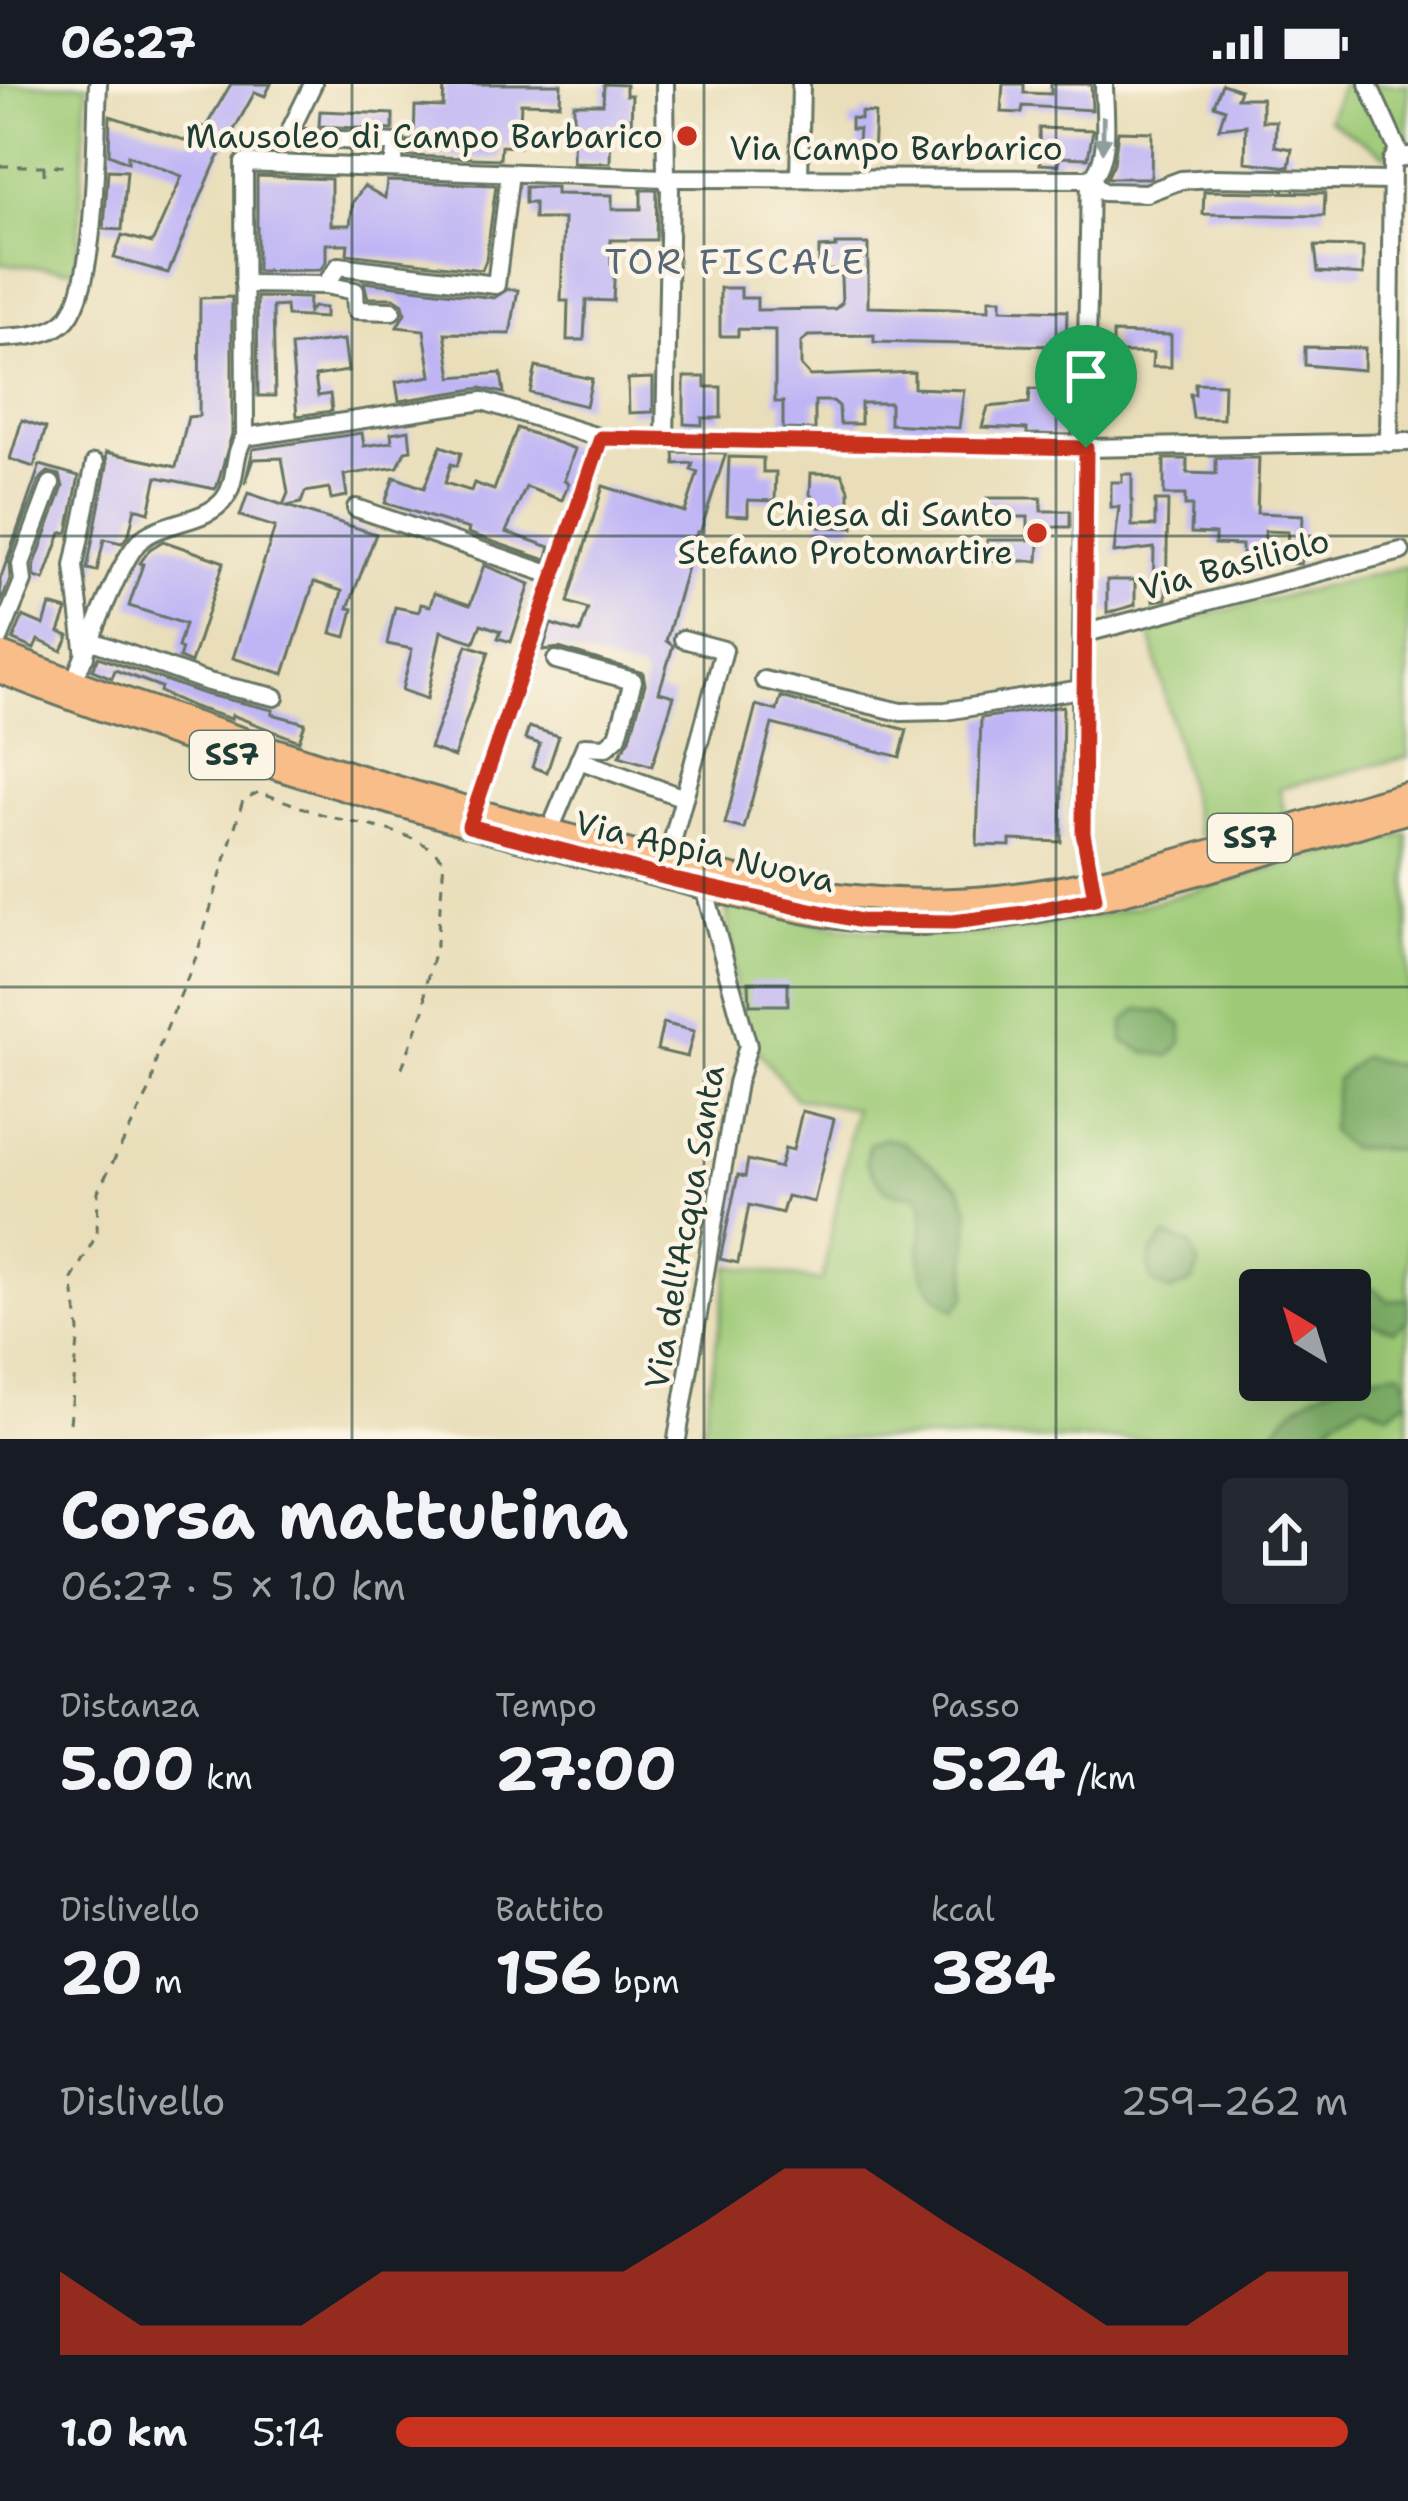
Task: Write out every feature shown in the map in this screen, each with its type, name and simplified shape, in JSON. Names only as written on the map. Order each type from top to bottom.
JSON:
[{"type":"main road","name":"Via Appia Nuova","points":[[0,653],[472,818],[704,887],[887,923],[970,920],[1408,812]]},
{"type":"main road","name":"Via Appia Nuova","points":[[0,672],[266,767],[790,890],[890,901],[1093,889],[1408,793]]},
{"type":"street","points":[[0,338],[54,329],[78,303],[87,271],[98,84]]},
{"type":"street","points":[[313,84],[287,137],[396,143],[393,168]]},
{"type":"street","points":[[665,84],[670,189],[665,439]]},
{"type":"street","points":[[799,178],[801,84]]},
{"type":"street","points":[[1093,889],[1083,833],[1082,634],[1090,179],[1098,173],[1102,159],[1104,84]]},
{"type":"street","points":[[74,681],[129,553],[153,532],[222,502],[245,437],[483,401],[601,438],[1086,448],[1398,443],[1391,181],[1400,159],[1368,84]]},
{"type":"street","name":"Via Campo Barbarico","points":[[244,284],[244,163],[666,178],[1090,179],[1103,191],[1146,193],[1181,180],[1391,181]]},
{"type":"street","points":[[325,285],[339,266],[496,285],[511,173]]},
{"type":"street","points":[[245,437],[244,284],[325,285],[355,291],[356,310],[392,311]]},
{"type":"street","points":[[472,818],[601,438]]},
{"type":"street","points":[[89,649],[74,566],[95,463]]},
{"type":"street","points":[[0,638],[23,581],[21,564],[51,484]]},
{"type":"street","points":[[356,508],[555,576]]},
{"type":"street","name":"Via Basiliolo","points":[[1082,634],[1401,550]]},
{"type":"street","points":[[667,861],[724,650],[683,639]]},
{"type":"street","points":[[89,649],[275,697]]},
{"type":"street","points":[[550,830],[585,746],[606,747],[619,736],[633,681],[556,661]]},
{"type":"street","points":[[764,680],[901,712],[946,711],[1082,689]]},
{"type":"street","points":[[579,760],[684,798]]},
{"type":"street","name":"Via dell'Acqua Santa","points":[[677,1439],[736,1083],[748,1046],[704,887]]},
{"type":"path","points":[[0,166],[68,166]]},
{"type":"path","points":[[44,166],[44,183]]},
{"type":"path","points":[[70,1424],[79,1331],[72,1279],[97,1234],[98,1191],[151,1088],[158,1050],[196,957],[243,800],[259,792],[386,830],[435,850],[444,861],[426,1005],[401,1070]]},
{"type":"green space","points":[[0,84],[87,84],[77,270],[0,264]]},
{"type":"green space","points":[[1342,84],[1408,84],[1408,147],[1386,155],[1328,119]]},
{"type":"green space","points":[[1408,566],[1408,757],[1279,788],[1285,815],[1199,836],[1149,629]]},
{"type":"green space","points":[[1408,834],[1408,1439],[701,1439],[729,1266],[822,1281],[855,1109],[795,1098],[756,1048],[737,999],[726,904],[856,929],[955,935],[1043,926],[1148,904]]},
{"type":"green space","points":[[1139,1009],[1164,1012],[1182,1025],[1182,1043],[1170,1056],[1145,1052],[1123,1041],[1124,1021]]},
{"type":"green space","points":[[1362,1057],[1408,1067],[1408,1150],[1349,1148],[1330,1131],[1337,1079]]},
{"type":"green space","points":[[883,1138],[904,1143],[960,1187],[969,1209],[966,1296],[955,1310],[929,1287],[924,1275],[923,1203],[916,1194],[885,1189],[866,1163],[869,1144]]},
{"type":"green space","points":[[1166,1236],[1190,1244],[1199,1264],[1193,1282],[1170,1291],[1152,1282],[1149,1268],[1153,1252]]},
{"type":"green space","points":[[1371,1287],[1389,1301],[1408,1299],[1408,1320],[1394,1330],[1371,1323]]},
{"type":"green space","points":[[1400,1371],[1408,1398],[1389,1413],[1364,1403],[1338,1416],[1315,1439],[1268,1439],[1304,1401],[1371,1401],[1371,1376]]},
{"type":"building","points":[[231,84],[271,84],[265,96],[255,92],[215,164],[168,273],[114,258],[122,235],[152,243],[182,176],[128,155],[128,162],[109,154],[110,116],[190,142],[198,125],[205,128]]},
{"type":"building","points":[[444,84],[561,84],[560,104],[521,103],[519,147],[501,146],[500,159],[407,156],[408,141],[414,141],[415,106],[443,107]]},
{"type":"building","points":[[604,84],[626,85],[626,95],[632,95],[631,126],[611,125],[610,163],[573,162],[574,104],[603,104]]},
{"type":"building","points":[[1003,84],[1024,84],[1024,93],[1051,94],[1051,84],[1091,84],[1092,110],[1023,106],[1022,113],[1001,112]]},
{"type":"building","points":[[1222,84],[1240,90],[1237,98],[1262,98],[1262,121],[1276,121],[1275,146],[1292,149],[1289,167],[1245,162],[1246,125],[1219,128],[1225,109],[1214,105]]},
{"type":"building","points":[[320,111],[393,114],[393,130],[319,126]]},
{"type":"building","points":[[861,112],[875,113],[873,156],[857,155],[859,129],[851,129],[851,118],[861,119]]},
{"type":"building","points":[[1039,128],[1093,130],[1088,158],[1059,157],[1059,165],[1040,164]]},
{"type":"building","points":[[1118,131],[1152,132],[1151,178],[1107,178]]},
{"type":"building","points":[[108,170],[127,171],[122,230],[104,229]]},
{"type":"building","points":[[257,176],[331,179],[331,225],[350,225],[353,202],[364,186],[385,198],[387,181],[496,185],[486,260],[482,270],[347,254],[348,244],[326,244],[326,262],[320,270],[257,271]]},
{"type":"building","points":[[525,187],[556,187],[556,194],[612,195],[612,209],[641,209],[641,190],[657,190],[656,240],[611,240],[613,301],[586,300],[584,340],[567,340],[568,301],[561,301],[564,219],[534,219],[534,203],[525,203]]},
{"type":"building","points":[[1204,191],[1325,193],[1324,216],[1203,214]]},
{"type":"building","points":[[868,244],[868,307],[989,310],[989,299],[1001,299],[1001,309],[1067,311],[1065,392],[1072,392],[1072,435],[982,427],[988,407],[1029,403],[1030,389],[1054,390],[1054,346],[874,342],[874,335],[808,336],[801,343],[801,366],[810,376],[914,372],[914,388],[964,390],[959,428],[890,424],[890,403],[861,403],[861,424],[840,424],[839,406],[833,401],[815,401],[815,430],[783,429],[783,402],[775,402],[775,330],[738,329],[738,336],[720,336],[720,288],[741,288],[741,298],[757,298],[757,310],[835,309],[842,303],[841,277],[835,270],[819,271],[819,248]]},
{"type":"building","points":[[1315,246],[1363,247],[1363,275],[1318,272]]},
{"type":"building","points":[[364,282],[494,298],[508,289],[518,290],[510,334],[445,333],[452,377],[501,373],[504,393],[481,388],[399,401],[396,382],[431,376],[424,330],[397,327],[405,313],[403,304],[394,298],[368,298]]},
{"type":"building","points":[[232,297],[232,434],[217,486],[157,477],[149,512],[135,508],[122,543],[104,539],[97,571],[87,569],[106,452],[176,467],[188,417],[199,416],[200,298]]},
{"type":"building","points":[[257,297],[309,298],[308,312],[313,307],[325,308],[325,318],[287,316],[286,306],[273,307],[275,396],[258,396]]},
{"type":"building","points":[[1113,333],[1171,335],[1171,367],[1152,367],[1153,353],[1113,353]]},
{"type":"building","points":[[344,340],[348,371],[315,376],[318,396],[330,394],[332,411],[297,416],[291,346]]},
{"type":"building","points":[[1305,347],[1365,348],[1364,370],[1305,365]]},
{"type":"building","points":[[536,367],[592,379],[586,406],[530,393]]},
{"type":"building","points":[[684,377],[705,377],[705,387],[721,387],[721,418],[702,418],[702,425],[684,424]]},
{"type":"building","points":[[653,378],[653,412],[629,413],[628,379]]},
{"type":"building","points":[[1195,383],[1224,384],[1223,419],[1193,418],[1190,394],[1195,394]]},
{"type":"building","points":[[22,420],[46,428],[34,467],[10,459]]},
{"type":"building","points":[[517,428],[575,449],[562,500],[526,487],[506,532],[550,547],[546,560],[385,503],[394,477],[424,488],[441,446],[461,453],[457,466],[451,464],[445,483],[471,491],[474,483],[494,490]]},
{"type":"building","points":[[409,430],[411,450],[405,451],[398,467],[344,475],[347,496],[331,499],[329,488],[305,492],[301,503],[287,506],[376,534],[348,608],[353,609],[346,637],[331,633],[342,591],[314,582],[284,674],[233,658],[275,527],[240,516],[248,493],[283,505],[288,493],[282,458],[254,459],[245,484],[253,449],[362,433],[364,446],[392,442],[391,433]]},
{"type":"building","points":[[674,452],[726,453],[697,532],[666,641],[673,646],[659,692],[674,696],[652,766],[619,756],[630,739],[645,684],[643,673],[559,648],[543,650],[551,624],[580,633],[588,609],[568,602],[603,486],[685,512],[698,472],[691,470],[693,463],[675,464]]},
{"type":"building","points":[[729,457],[763,458],[763,472],[776,472],[775,501],[748,500],[748,516],[727,515]]},
{"type":"building","points":[[1216,458],[1259,458],[1257,513],[1303,515],[1301,564],[1286,563],[1288,532],[1265,531],[1264,556],[1242,556],[1242,545],[1215,544],[1215,534],[1191,533],[1192,506],[1185,506],[1185,495],[1164,495],[1164,459],[1187,459],[1187,473],[1216,474]]},
{"type":"building","points":[[40,465],[79,476],[68,532],[61,533],[44,580],[35,577],[34,566],[63,487],[60,475],[48,472],[39,480],[9,560],[10,579],[1,602],[0,580]]},
{"type":"building","points":[[811,473],[842,474],[849,490],[849,508],[853,508],[853,528],[819,527],[817,504],[810,494]]},
{"type":"building","points":[[1122,474],[1132,474],[1132,526],[1155,526],[1155,501],[1168,501],[1166,599],[1153,601],[1154,548],[1114,553],[1119,507],[1111,507],[1111,482],[1122,482]]},
{"type":"building","name":"Chiesa di Santo Stefano Protomartire","points":[[987,498],[1041,498],[1041,511],[1070,511],[1070,527],[1045,527],[1038,561],[987,561],[987,540],[1028,540],[1028,517],[987,517]]},
{"type":"building","points":[[163,541],[224,562],[191,663],[179,658],[185,624],[129,606],[140,563]]},
{"type":"building","points":[[484,565],[530,584],[511,642],[498,638],[501,631],[481,624],[474,642],[441,631],[427,699],[402,690],[412,649],[387,644],[395,607],[419,612],[421,604],[430,606],[434,593],[470,605]]},
{"type":"building","points":[[1107,580],[1135,580],[1135,605],[1107,613]]},
{"type":"building","points":[[50,605],[67,610],[59,632],[69,636],[62,651],[38,640],[34,649],[13,640],[23,616],[44,625]]},
{"type":"building","points":[[467,645],[489,652],[454,757],[430,748]]},
{"type":"building","points":[[98,657],[305,723],[299,741],[232,715],[231,719],[194,707],[160,692],[161,687],[115,670],[112,678],[92,670]]},
{"type":"building","points":[[781,697],[907,730],[900,757],[772,724],[744,829],[725,824],[756,705],[777,711]]},
{"type":"building","points":[[1063,706],[1061,842],[1010,840],[1010,846],[977,845],[981,718]]},
{"type":"building","points":[[529,727],[559,736],[547,772],[532,767],[540,744],[525,739]]},
{"type":"building","points":[[749,982],[788,982],[788,1005],[750,1005]]},
{"type":"building","points":[[663,1023],[694,1031],[687,1057],[657,1050]]},
{"type":"building","points":[[802,1111],[834,1119],[814,1202],[787,1196],[782,1213],[749,1205],[738,1263],[720,1259],[738,1175],[745,1177],[748,1160],[780,1168],[785,1148],[793,1150]]},
{"type":"place","name":"Mausoleo di Campo Barbarico","points":[[687,136]]},
{"type":"place","name":"Chiesa di Santo Stefano Protomartire","points":[[1037,533]]},
{"type":"district","name":"TOR FISCALE","points":[[736,261]]},
{"type":"route","points":[[601,438],[1086,448],[1083,833],[1095,898],[953,922],[861,921],[679,881],[469,826],[601,438]]}]
